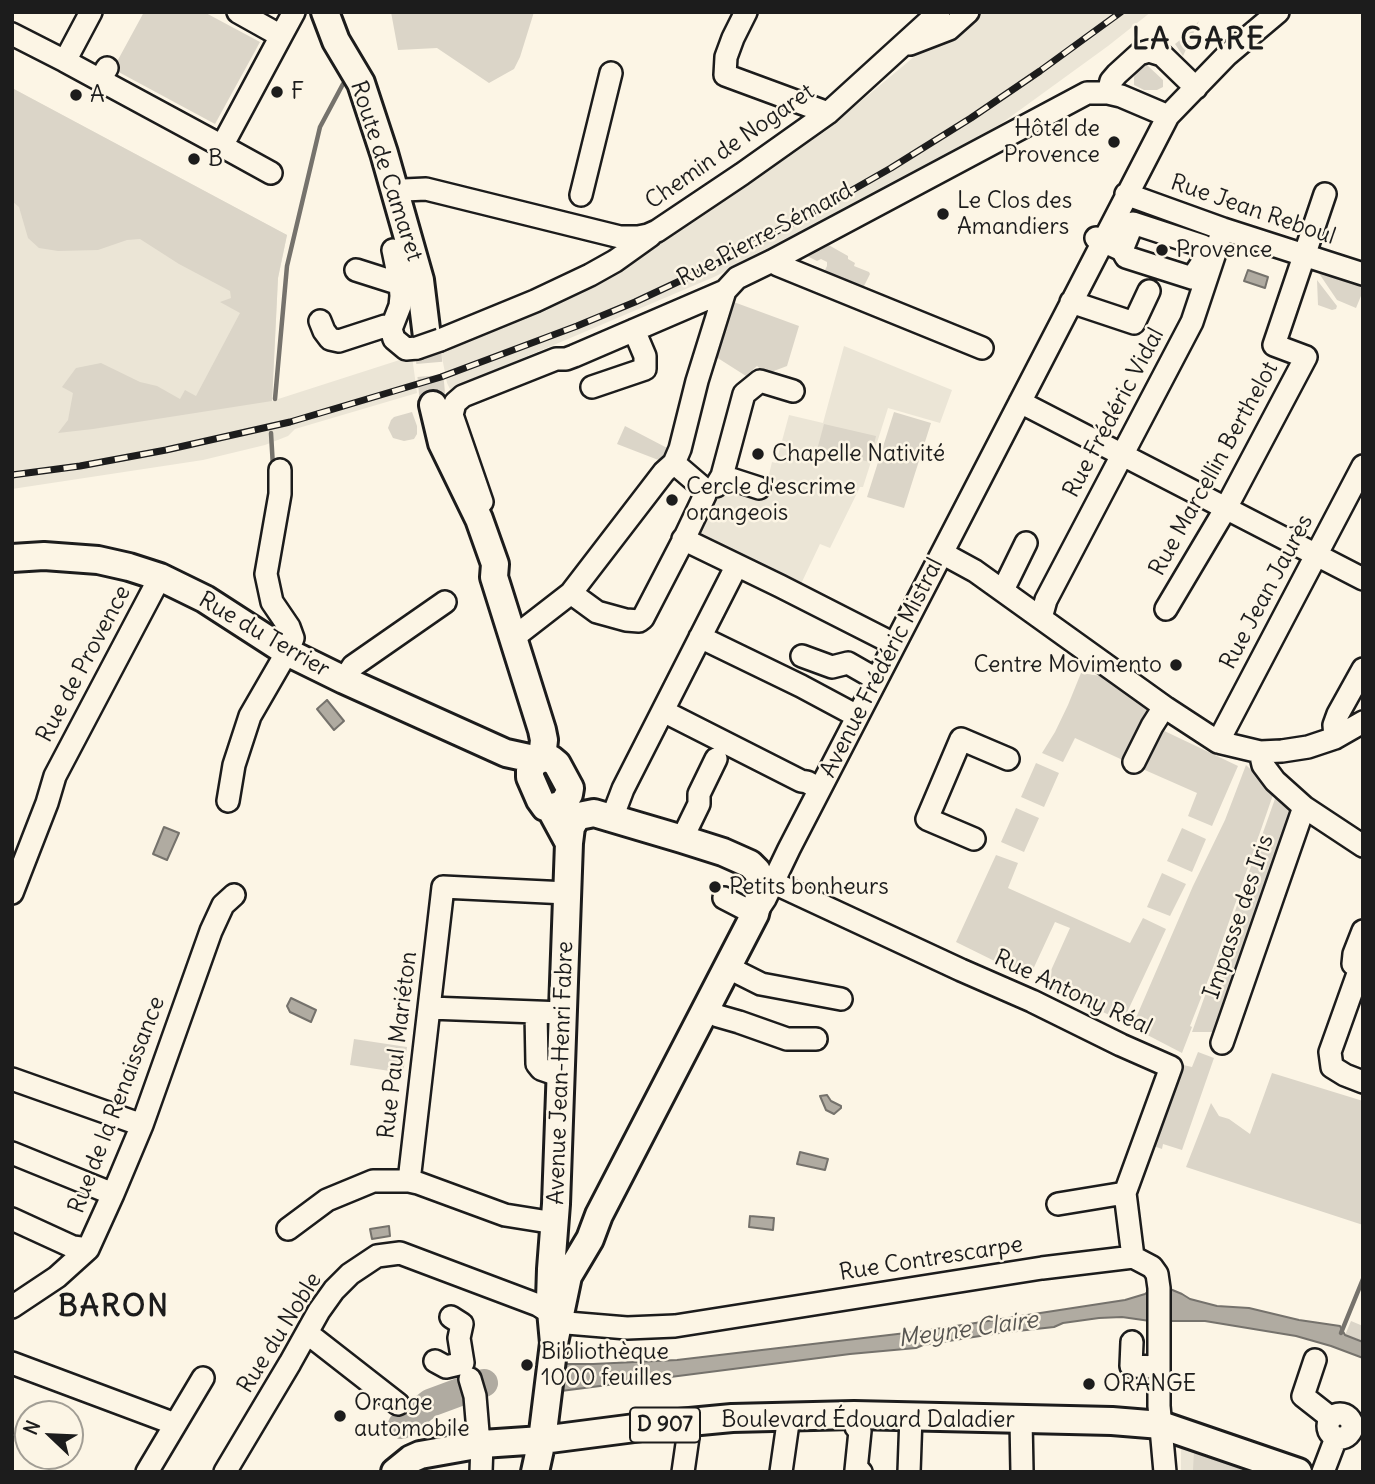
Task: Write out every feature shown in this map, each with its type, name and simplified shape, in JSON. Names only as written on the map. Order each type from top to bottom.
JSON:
[{"type":"main road","name":"Route de Camaret","points":[[325,12],[336,41],[368,100],[420,280],[428,342]]},
{"type":"main road","points":[[433,405],[442,443],[474,520],[495,564],[504,572],[544,740],[540,800],[545,807],[558,807],[563,804],[570,788]]},
{"type":"main road","name":"Rue du Terrier","points":[[12,558],[44,556],[85,559],[129,567],[160,577],[205,599],[287,652],[506,753],[542,765]]},
{"type":"main road","points":[[542,765],[603,815]]},
{"type":"main road","points":[[550,808],[569,843]]},
{"type":"main road","points":[[569,843],[571,828],[579,816],[603,815],[723,852],[750,864],[757,871],[761,879],[755,914]]},
{"type":"main road","name":"Avenue Jean-Henri Fabre","points":[[554,1333],[551,1269],[569,843]]},
{"type":"main road","name":"Avenue Frédéric Mistral","points":[[554,1333],[568,1276],[590,1239],[597,1220],[755,914]]},
{"type":"main road","points":[[555,1214],[572,1225],[583,1227],[597,1220]]},
{"type":"main road","points":[[535,1472],[542,1440],[554,1333]]},
{"type":"main road","name":"Boulevard Édouard Daladier","points":[[395,1472],[420,1455],[482,1444],[542,1440],[732,1418],[854,1415],[1112,1421],[1161,1425],[1298,1472]]},
{"type":"street","points":[[65,61],[91,12]]},
{"type":"street","points":[[238,12],[281,36]]},
{"type":"street","points":[[222,146],[294,12]]},
{"type":"street","points":[[746,12],[726,57],[725,75],[828,113]]},
{"type":"street","name":"Chemin de Nogaret","points":[[396,192],[426,189],[620,237],[638,237],[657,231],[828,113],[939,12]]},
{"type":"street","points":[[898,48],[949,29],[968,12]]},
{"type":"street","name":"Avenue Frédéric Mistral","points":[[755,914],[774,883],[789,849],[1071,302],[1099,239],[1167,116],[1234,48],[1278,12]]},
{"type":"street","points":[[12,34],[65,61],[103,74],[271,173]]},
{"type":"street","points":[[1167,116],[1108,93],[1111,81],[1139,54],[1149,51],[1162,55],[1196,88]]},
{"type":"street","points":[[581,195],[611,73]]},
{"type":"street","name":"Rue Pierre Sémard","points":[[474,520],[482,503],[452,415],[458,399],[556,359],[574,356],[725,291],[737,278],[1087,93],[1108,93]]},
{"type":"street","name":"Rue Jean Reboul","points":[[1126,194],[1363,275]]},
{"type":"street","points":[[1304,256],[1325,194]]},
{"type":"street","points":[[1099,239],[1122,250],[1126,257],[1192,278],[1206,265],[1203,246],[1133,223],[1122,250]]},
{"type":"street","name":"Rue Frédéric Vidal","points":[[1041,618],[1046,600],[1192,322],[1206,265],[1223,229]]},
{"type":"street","points":[[393,250],[400,284],[400,306],[391,329],[394,339],[406,349],[535,301],[615,261],[657,231]]},
{"type":"street","name":"Rue Marcellin Berthelot","points":[[1166,610],[1226,508],[1306,357],[1274,345],[1304,256]]},
{"type":"street","points":[[772,261],[982,348]]},
{"type":"street","points":[[356,270],[400,284]]},
{"type":"street","points":[[518,635],[571,593],[664,472],[674,463],[725,291]]},
{"type":"street","points":[[1071,302],[1134,323],[1149,291]]},
{"type":"street","points":[[320,321],[330,339],[339,341],[385,326],[391,329]]},
{"type":"street","points":[[593,387],[645,369],[645,356],[634,330]]},
{"type":"street","points":[[705,492],[715,488],[722,476],[744,394],[760,382],[793,390]]},
{"type":"street","points":[[1020,402],[1363,579]]},
{"type":"street","points":[[674,463],[705,492]]},
{"type":"street","name":"Rue Jean Jaurès","points":[[1218,742],[1363,466]]},
{"type":"street","points":[[228,801],[234,765],[250,716],[293,638],[272,602],[266,574],[280,494],[280,470]]},
{"type":"street","points":[[722,476],[759,488]]},
{"type":"street","points":[[571,593],[597,612],[636,622],[643,618],[705,492]]},
{"type":"street","points":[[683,539],[894,645]]},
{"type":"street","points":[[1003,590],[1026,544]]},
{"type":"street","points":[[942,552],[1003,590],[1218,742],[1260,751],[1282,751],[1308,747],[1335,738],[1363,722]]},
{"type":"street","points":[[603,815],[623,789],[737,565]]},
{"type":"street","name":"Rue de Provence","points":[[12,893],[20,852],[47,803],[55,776],[160,577]]},
{"type":"street","points":[[344,680],[354,667],[445,602]]},
{"type":"street","points":[[700,637],[858,716]]},
{"type":"street","points":[[802,656],[832,667],[848,663],[877,680]]},
{"type":"street","points":[[1335,738],[1334,725],[1338,714],[1363,669]]},
{"type":"street","points":[[1133,762],[1152,726],[1167,708]]},
{"type":"street","points":[[663,711],[820,789]]},
{"type":"street","points":[[974,839],[927,819],[961,739],[1008,759]]},
{"type":"street","points":[[1260,751],[1263,765],[1275,781],[1304,807],[1363,846]]},
{"type":"street","points":[[682,839],[716,759]]},
{"type":"street","name":"Impasse des Iris","points":[[1222,1043],[1304,807]]},
{"type":"street","points":[[750,864],[773,863],[789,849]]},
{"type":"street","name":"Rue Antony Réal","points":[[774,883],[1171,1068],[1125,1193],[1133,1257]]},
{"type":"street","name":"Rue Paul Mariéton","points":[[409,1181],[434,1015],[443,887],[567,893]]},
{"type":"street","name":"Rue de la Renaissance","points":[[12,1307],[57,1278],[88,1249],[142,1125],[211,931],[223,905],[234,895]]},
{"type":"street","points":[[724,898],[755,914]]},
{"type":"street","points":[[1363,930],[1353,964],[1361,968],[1330,1052],[1332,1067],[1363,1082]]},
{"type":"street","points":[[727,967],[761,984],[841,999]]},
{"type":"street","points":[[706,1008],[718,1016],[787,1040],[816,1039]]},
{"type":"street","points":[[536,1012],[537,1064],[541,1069],[561,1076]]},
{"type":"street","points":[[434,1015],[563,1013]]},
{"type":"street","points":[[12,1079],[142,1125]]},
{"type":"street","points":[[13,1155],[113,1194]]},
{"type":"street","points":[[288,1229],[327,1200],[373,1181],[409,1181],[505,1215],[555,1214]]},
{"type":"street","points":[[1058,1204],[1125,1193]]},
{"type":"street","points":[[12,1219],[73,1247],[88,1249]]},
{"type":"street","name":"Rue du Noble","points":[[234,1468],[307,1333],[334,1290],[350,1274],[377,1256],[400,1253],[538,1305],[554,1333]]},
{"type":"street","points":[[1133,1257],[1157,1274],[1160,1324],[1158,1406],[1165,1472]]},
{"type":"street","name":"Rue Contrescarpe","points":[[554,1333],[567,1323],[627,1328],[676,1326],[1042,1268],[1133,1257]]},
{"type":"street","points":[[435,1361],[446,1367],[463,1363],[459,1338],[462,1324],[451,1317]]},
{"type":"street","points":[[307,1333],[398,1404]]},
{"type":"street","points":[[1132,1342],[1131,1366],[1159,1367]]},
{"type":"street","points":[[1315,1360],[1303,1396],[1333,1428],[1323,1472]]},
{"type":"street","points":[[12,1363],[175,1424]]},
{"type":"street","points":[[147,1472],[203,1378]]},
{"type":"street","points":[[473,1387],[482,1444],[481,1472]]},
{"type":"street","points":[[854,1415],[856,1427],[860,1431],[856,1469],[861,1472]]},
{"type":"street","points":[[781,1472],[789,1416]]},
{"type":"street","points":[[909,1472],[912,1416]]},
{"type":"street","points":[[1021,1419],[1022,1472]]},
{"type":"street","points":[[683,1472],[690,1423]]},
{"type":"shaded area","points":[[144,12],[204,12],[260,42],[215,124],[113,69]]},
{"type":"shaded area","points":[[391,12],[534,12],[514,69],[489,83],[437,48],[398,50]]},
{"type":"shaded area","points":[[974,12],[1151,12],[1002,123],[920,170],[714,277],[450,389],[440,347],[601,280],[824,132],[921,51]]},
{"type":"shaded area","points":[[1199,21],[1183,56],[1175,44]]},
{"type":"shaded area","points":[[1147,65],[1163,80],[1163,87],[1144,90],[1134,85],[1138,69]]},
{"type":"shaded area","points":[[12,88],[287,235],[278,278],[272,401],[412,356],[417,393],[295,429],[288,436],[265,445],[203,460],[12,489]]},
{"type":"shaded area","points":[[12,88],[287,235],[278,278],[272,401],[58,433],[68,420],[73,393],[62,387],[76,368],[101,363],[140,382],[157,386],[180,399],[185,390],[196,396],[240,313],[220,302],[231,298],[230,291],[179,264],[140,239],[127,240],[98,250],[58,251],[39,248],[28,238],[19,207],[12,201]]},
{"type":"shaded area","points":[[825,243],[848,256],[848,259],[855,263],[854,266],[869,272],[863,288],[824,272],[827,262],[805,255]]},
{"type":"shaded area","points":[[1316,269],[1363,282],[1363,291],[1356,308],[1337,300]]},
{"type":"shaded area","points":[[1317,280],[1337,306],[1336,309],[1318,305]]},
{"type":"shaded area","points":[[731,301],[799,326],[787,366],[766,374],[757,366],[746,376],[713,355]]},
{"type":"shaded area","points":[[844,346],[952,390],[940,423],[888,408],[863,487],[860,487],[830,548],[820,544],[799,588],[696,538],[717,490],[760,500],[772,462],[776,463],[789,415],[823,423]]},
{"type":"shaded area","points":[[412,412],[417,426],[414,439],[404,441],[393,438],[388,428],[391,420]]},
{"type":"shaded area","points":[[894,412],[931,423],[904,508],[867,497]]},
{"type":"shaded area","points":[[824,424],[876,436],[870,462],[817,450]]},
{"type":"shaded area","points":[[625,426],[671,450],[661,461],[617,444]]},
{"type":"shaded area","points":[[1081,673],[1101,676],[1148,706],[1150,714],[1127,762],[1075,738],[1063,762],[1042,753],[1055,732]]},
{"type":"shaded area","points":[[1156,727],[1238,766],[1212,826],[1188,816],[1197,793],[1138,767]]},
{"type":"shaded area","points":[[1036,763],[1059,773],[1044,807],[1021,797]]},
{"type":"shaded area","points":[[1246,765],[1274,792],[1182,1053],[1132,1027],[1193,886],[1225,820]]},
{"type":"shaded area","points":[[1276,796],[1295,812],[1219,1032],[1192,1032]]},
{"type":"shaded area","points":[[1016,808],[1039,818],[1024,852],[1001,842]]},
{"type":"shaded area","points":[[1182,828],[1206,839],[1192,872],[1167,861]]},
{"type":"shaded area","points":[[996,855],[1018,863],[1008,888],[1130,943],[1143,918],[1166,929],[1123,1021],[1044,986],[1070,928],[1055,922],[1029,978],[956,942]]},
{"type":"shaded area","points":[[1162,873],[1186,884],[1170,916],[1147,907]]},
{"type":"shaded area","points":[[354,1039],[407,1047],[403,1073],[350,1065]]},
{"type":"shaded area","points":[[1198,1052],[1214,1058],[1182,1150],[1163,1144],[1162,1149],[1151,1145],[1179,1064],[1192,1067]]},
{"type":"shaded area","points":[[1272,1073],[1363,1101],[1363,1225],[1186,1167],[1211,1103],[1219,1116],[1229,1119],[1250,1134]]},
{"type":"shaded area","points":[[1351,1321],[1363,1326],[1363,1341],[1345,1335]]},
{"type":"shaded area","points":[[1188,1448],[1247,1472],[1181,1472],[1181,1449]]},
{"type":"shaded area","points":[[1194,1451],[1247,1472],[1181,1472],[1193,1470]]},
{"type":"water","points":[[1248,270],[1268,277],[1265,288],[1244,281]]},
{"type":"water","points":[[327,700],[344,721],[334,730],[317,709]]},
{"type":"water","points":[[164,827],[179,833],[167,860],[153,854]]},
{"type":"water","points":[[291,998],[316,1010],[311,1022],[290,1012],[287,1006]]},
{"type":"water","points":[[827,1095],[831,1101],[841,1106],[834,1114],[826,1110],[820,1096]]},
{"type":"water","points":[[800,1152],[828,1159],[825,1170],[797,1164]]},
{"type":"water","points":[[750,1216],[774,1218],[773,1230],[749,1227]]},
{"type":"water","points":[[389,1226],[390,1236],[372,1239],[370,1229]]},
{"type":"water","points":[[1170,1289],[1190,1299],[1217,1306],[1249,1308],[1340,1326],[1345,1335],[1363,1342],[1363,1358],[1296,1336],[1205,1321],[1169,1321]]},
{"type":"water","points":[[1150,1290],[1150,1321],[1122,1317],[1099,1318],[916,1348],[561,1391],[566,1364],[677,1360],[923,1331],[1125,1300]]},
{"type":"waterway","points":[[275,399],[287,266],[320,127],[343,84]]},
{"type":"waterway","points":[[271,433],[273,467]]},
{"type":"waterway","points":[[1341,1333],[1363,1279]]},
{"type":"waterway","name":"Meyne Claire","points":[[402,1425],[430,1403],[484,1383]]},
{"type":"tunnel","points":[[427,337],[433,405]]},
{"type":"railway","points":[[12,475],[166,450],[290,422],[441,377],[635,302],[716,264],[891,168],[971,118],[1121,12]]},
{"type":"place","name":"F","points":[[277,92]]},
{"type":"place","name":"A","points":[[76,95]]},
{"type":"place","name":"Hôtel de Provence","points":[[1114,142]]},
{"type":"place","name":"B","points":[[194,159]]},
{"type":"place","name":"Le Clos des Amandiers","points":[[943,214]]},
{"type":"place","name":"Provence","points":[[1162,250]]},
{"type":"place","name":"Chapelle Nativité","points":[[758,454]]},
{"type":"place","name":"Cercle d'escrime orangeois","points":[[672,500]]},
{"type":"place","name":"Centre Movimento","points":[[1176,665]]},
{"type":"place","name":"Petits bonheurs","points":[[715,887]]},
{"type":"place","name":"Bibliothèque 1000 feuilles","points":[[527,1365]]},
{"type":"place","name":"ORANGE","points":[[1089,1384]]},
{"type":"place","name":"Orange automobile","points":[[340,1416]]},
{"type":"district","name":"LA GARE","points":[[1199,40]]},
{"type":"district","name":"BARON","points":[[114,1307]]}]
